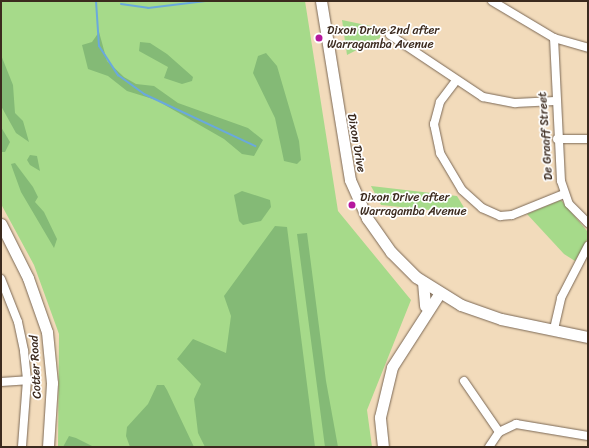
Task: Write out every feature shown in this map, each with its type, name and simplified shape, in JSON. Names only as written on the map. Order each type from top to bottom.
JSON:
[{"type":"main road","name":"Dixon Drive","points":[[321,1],[350,180],[376,232],[402,265],[437,292],[455,302],[488,316],[588,337]]},
{"type":"main road","name":"Cotter Road","points":[[1,224],[28,278],[47,332],[52,382],[48,447]]},
{"type":"main road","points":[[423,282],[427,308]]},
{"type":"main road","points":[[383,447],[380,417],[385,390],[392,366],[437,292]]},
{"type":"main road","points":[[427,308],[455,302]]},
{"type":"street","points":[[494,1],[554,38],[588,48]]},
{"type":"street","points":[[390,36],[455,82],[497,101],[555,101]]},
{"type":"street","name":"De Graaff Street","points":[[554,38],[557,139],[564,194],[588,223]]},
{"type":"street","points":[[455,82],[440,102],[434,124],[440,153],[462,190],[482,208],[500,216],[512,215],[564,194]]},
{"type":"street","points":[[557,139],[588,139]]},
{"type":"street","points":[[554,329],[561,298],[588,246]]},
{"type":"street","points":[[1,279],[4,293],[18,322],[27,380],[22,447]]},
{"type":"street","points":[[1,382],[27,380]]},
{"type":"street","points":[[464,381],[499,432]]},
{"type":"street","points":[[489,447],[499,432],[516,424],[588,436]]},
{"type":"green space","points":[[1,1],[305,1],[338,211],[411,300],[367,410],[372,447],[58,447],[59,334],[34,265],[1,204]]},
{"type":"green space","points":[[342,20],[380,28],[380,38],[347,55]]},
{"type":"green space","points":[[99,32],[107,61],[124,77],[136,84],[154,86],[178,103],[248,128],[263,140],[254,156],[242,154],[224,139],[156,100],[127,91],[108,76],[88,69],[82,45],[92,42]]},
{"type":"green space","points":[[140,42],[150,43],[167,54],[193,77],[192,81],[182,84],[164,78],[168,67],[139,51]]},
{"type":"green space","points":[[266,53],[277,66],[299,141],[301,160],[297,164],[284,161],[275,118],[253,73],[258,56]]},
{"type":"green space","points":[[1,55],[13,85],[15,113],[23,121],[29,142],[16,133],[1,106]]},
{"type":"green space","points":[[1,127],[10,142],[5,152],[1,152]]},
{"type":"green space","points":[[30,155],[37,156],[40,171],[30,165],[27,160]]},
{"type":"green space","points":[[15,163],[33,187],[38,197],[35,202],[44,212],[57,239],[54,248],[21,192],[11,164]]},
{"type":"green space","points":[[371,186],[457,196],[468,214],[381,205]]},
{"type":"green space","points":[[242,191],[270,200],[271,207],[261,221],[243,225],[239,221],[234,195]]},
{"type":"green space","points":[[561,200],[587,231],[588,238],[575,261],[564,254],[527,214]]},
{"type":"green space","points":[[275,226],[287,227],[315,447],[205,447],[198,433],[194,399],[201,384],[177,359],[193,339],[226,353],[231,316],[224,296]]},
{"type":"green space","points":[[307,233],[326,381],[338,447],[325,447],[297,234]]},
{"type":"green space","points":[[157,385],[164,385],[167,390],[194,447],[130,447],[126,436],[127,427],[148,404]]},
{"type":"green space","points":[[69,436],[76,438],[94,447],[63,447]]},
{"type":"waterway","points":[[96,1],[99,46],[118,75],[144,94],[255,146]]},
{"type":"waterway","points":[[121,4],[148,8],[206,1]]},
{"type":"place","name":"Dixon Drive 2nd after Warragamba Avenue","points":[[319,38]]},
{"type":"place","name":"Dixon Drive after Warragamba Avenue","points":[[352,205]]}]
